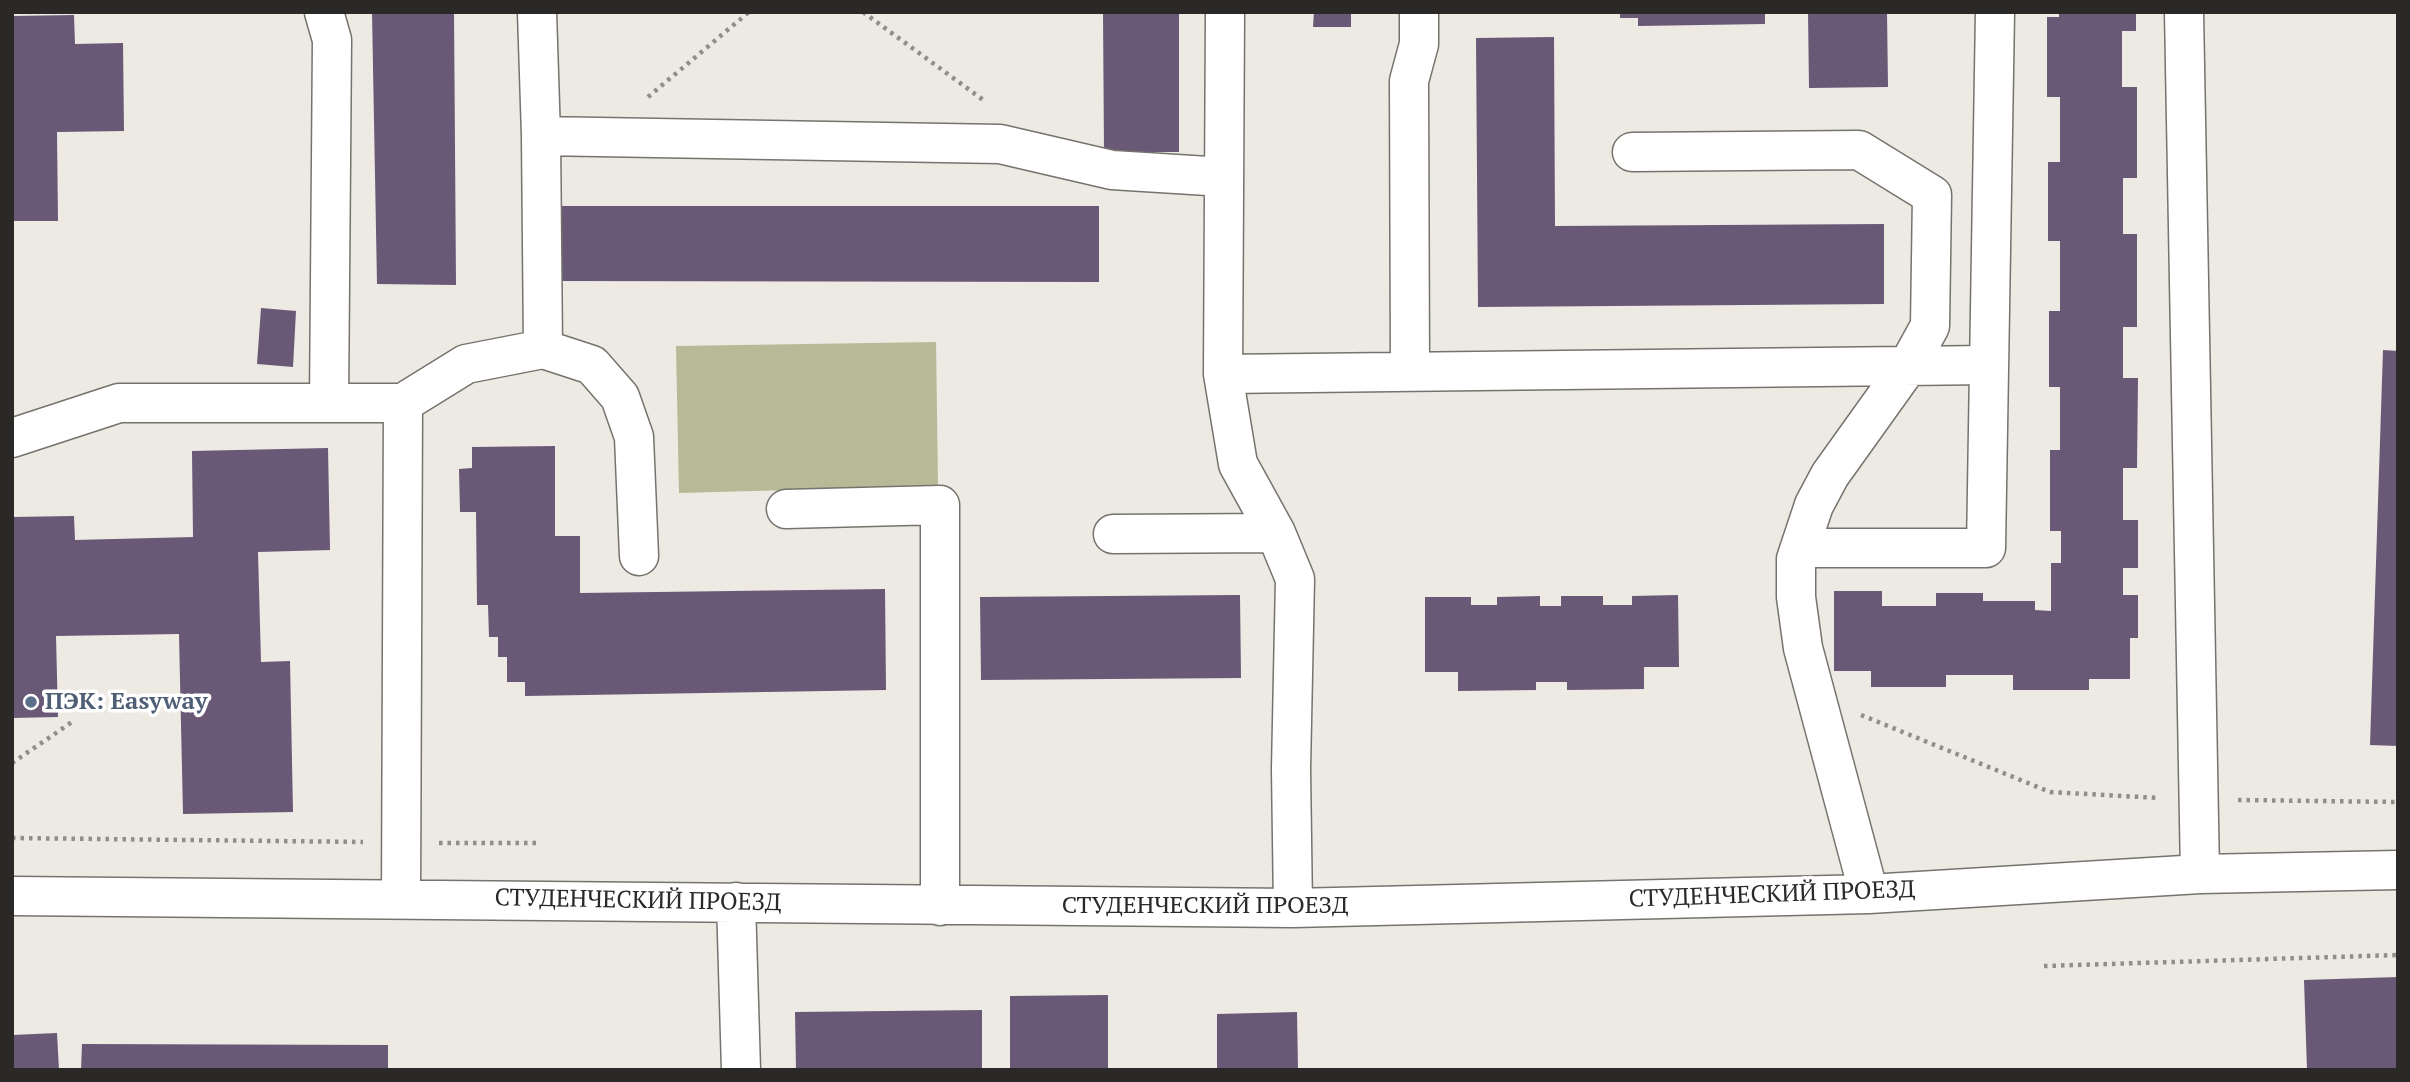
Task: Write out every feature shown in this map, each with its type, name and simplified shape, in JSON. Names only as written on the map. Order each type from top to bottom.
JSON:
[{"type":"street","points":[[324,12],[332,40],[329,403]]},
{"type":"street","points":[[537,12],[543,349]]},
{"type":"street","points":[[1225,12],[1223,374],[1238,464],[1276,533],[1296,579],[1291,769],[1293,908]]},
{"type":"street","points":[[1410,372],[1409,81],[1419,44],[1419,12]]},
{"type":"street","points":[[1800,548],[1986,548],[1995,12]]},
{"type":"street","points":[[2183,12],[2200,874]]},
{"type":"street","points":[[541,136],[1000,144],[1112,170],[1224,177]]},
{"type":"street","points":[[1632,152],[1859,150],[1932,195],[1930,326],[1908,366],[1830,475],[1814,505],[1796,559],[1796,597],[1803,648],[1868,894]]},
{"type":"street","points":[[12,438],[119,403],[403,403],[466,364],[543,349],[592,365],[620,397],[634,437],[639,556]]},
{"type":"street","points":[[1223,374],[1989,365]]},
{"type":"street","points":[[401,899],[403,403]]},
{"type":"street","points":[[786,509],[940,505],[940,906]]},
{"type":"street","points":[[1113,534],[1276,533]]},
{"type":"street","name":"СТУДЕНЧЕСКИЙ ПРОЕЗД","points":[[12,896],[1293,908],[1868,894],[2200,874],[2398,870]]},
{"type":"street","points":[[736,902],[741,1070]]},
{"type":"path","points":[[600,137],[749,12]]},
{"type":"path","points":[[863,12],[997,110]]},
{"type":"path","points":[[1815,696],[2050,792],[2199,800],[2398,802]]},
{"type":"path","points":[[12,763],[75,720]]},
{"type":"path","points":[[12,838],[539,843]]},
{"type":"path","points":[[2044,966],[2398,955]]},
{"type":"green space","points":[[936,342],[938,486],[679,493],[676,346]]},
{"type":"building","points":[[372,12],[454,12],[456,285],[377,284]]},
{"type":"building","points":[[1103,12],[1179,12],[1179,152],[1104,152]]},
{"type":"building","points":[[1314,12],[1351,12],[1351,27],[1313,27]]},
{"type":"building","points":[[1620,12],[1765,12],[1765,24],[1638,26],[1638,18],[1620,18]]},
{"type":"building","points":[[1808,12],[1887,12],[1888,87],[1809,88]]},
{"type":"building","points":[[2059,12],[2136,12],[2136,31],[2122,31],[2122,87],[2137,87],[2137,178],[2123,178],[2123,234],[2137,234],[2137,327],[2123,327],[2123,378],[2138,378],[2137,468],[2123,468],[2123,520],[2138,520],[2138,568],[2123,568],[2123,595],[2138,595],[2138,638],[2130,638],[2130,679],[2089,679],[2089,690],[2013,690],[2013,675],[1946,675],[1946,687],[1871,687],[1871,671],[1834,671],[1834,591],[1882,591],[1882,606],[1936,606],[1936,593],[1983,593],[1983,601],[2035,601],[2035,610],[2051,611],[2051,563],[2061,563],[2061,531],[2050,531],[2050,450],[2060,450],[2060,387],[2049,387],[2049,311],[2060,311],[2060,241],[2048,241],[2048,162],[2060,162],[2060,97],[2047,97],[2047,17],[2059,17]]},
{"type":"building","points":[[74,15],[75,44],[123,43],[124,131],[57,132],[58,221],[12,221],[12,16]]},
{"type":"building","points":[[1554,37],[1555,226],[1884,224],[1884,304],[1478,307],[1476,38]]},
{"type":"building","points":[[559,206],[1099,206],[1099,282],[559,281]]},
{"type":"building","points":[[261,308],[296,311],[293,367],[257,364]]},
{"type":"building","points":[[2383,350],[2398,351],[2398,746],[2370,745]]},
{"type":"building","points":[[555,446],[555,536],[580,536],[580,593],[885,589],[886,690],[525,696],[525,682],[507,682],[507,657],[498,657],[498,637],[489,637],[488,605],[477,605],[476,512],[460,512],[459,469],[472,468],[472,447]]},
{"type":"building","points":[[328,448],[330,550],[258,552],[261,662],[290,661],[293,812],[183,814],[179,634],[56,636],[58,717],[12,718],[12,517],[74,516],[75,540],[193,537],[192,451]]},
{"type":"building","points":[[1240,595],[1241,678],[981,680],[980,597]]},
{"type":"building","points":[[1678,595],[1679,667],[1644,667],[1644,689],[1567,690],[1567,682],[1536,682],[1536,690],[1458,691],[1458,672],[1425,672],[1425,597],[1471,597],[1471,605],[1497,605],[1497,597],[1540,596],[1540,606],[1561,606],[1561,596],[1603,596],[1603,605],[1632,605],[1632,596]]},
{"type":"building","points":[[2398,977],[2398,1070],[2307,1070],[2304,980]]},
{"type":"building","points":[[1108,995],[1108,1068],[1010,1069],[1010,996]]},
{"type":"building","points":[[982,1010],[982,1070],[796,1070],[795,1012]]},
{"type":"building","points":[[1297,1012],[1298,1070],[1217,1070],[1217,1014]]},
{"type":"building","points":[[57,1033],[59,1070],[12,1070],[12,1035]]},
{"type":"building","points":[[82,1044],[388,1045],[388,1070],[81,1070]]},
{"type":"place","name":"ПЭК: Easyway","points":[[31,702]]}]
